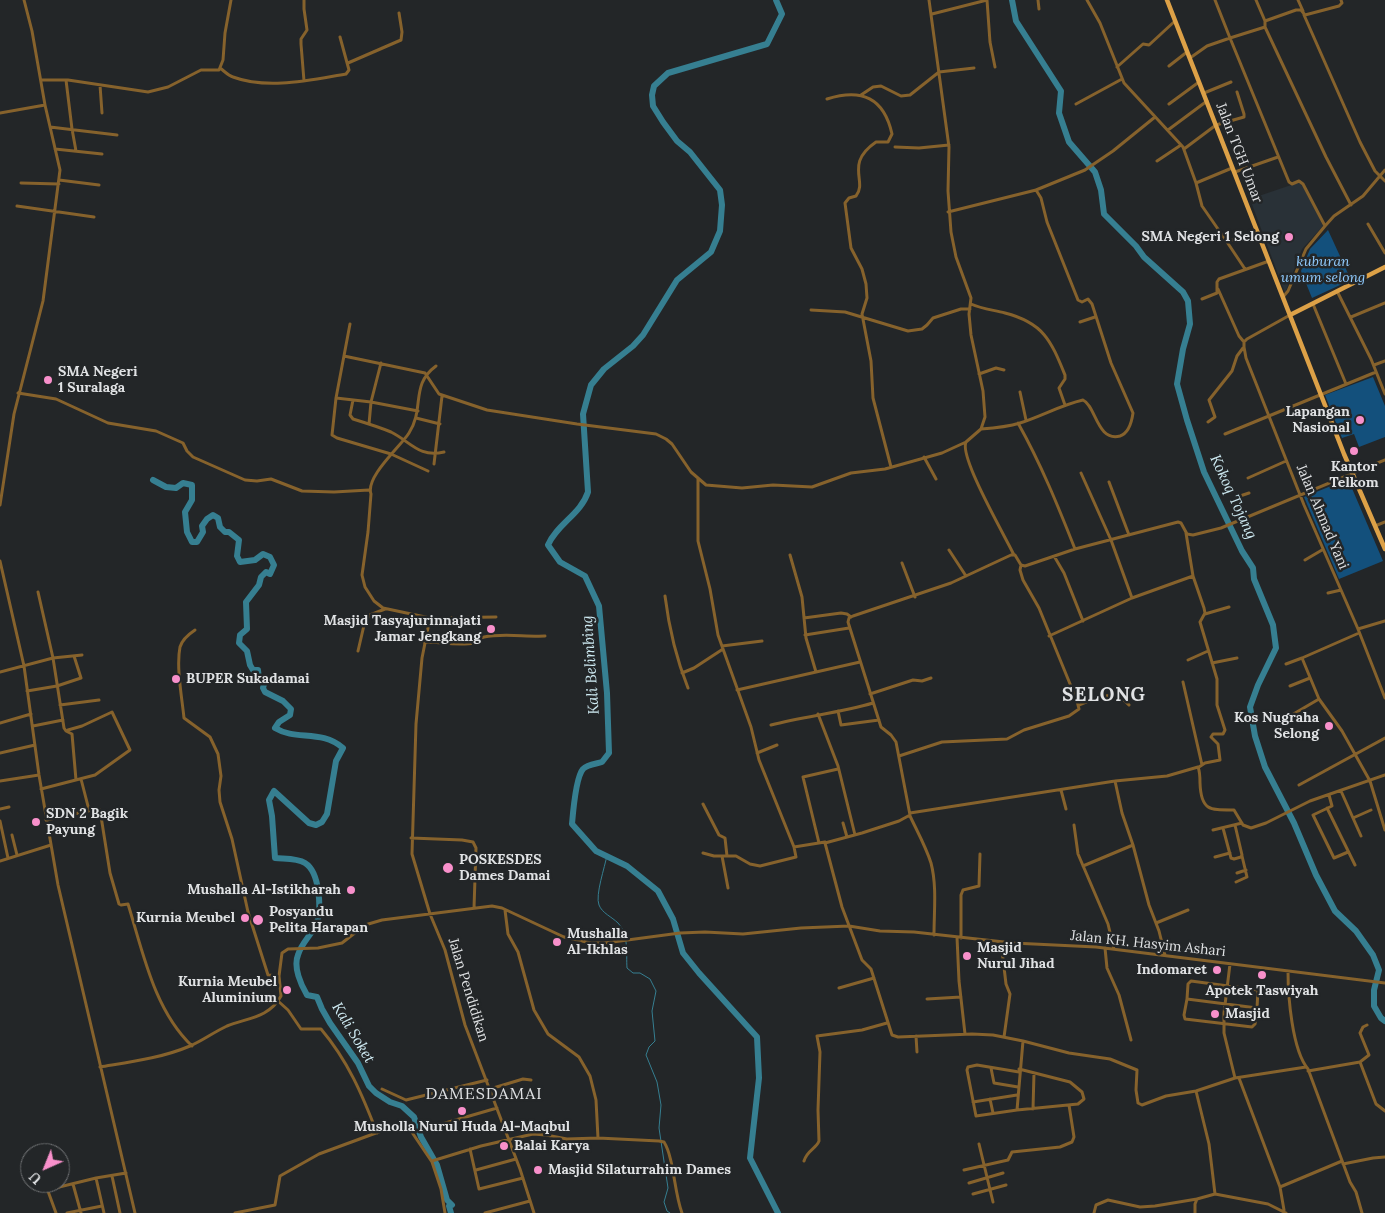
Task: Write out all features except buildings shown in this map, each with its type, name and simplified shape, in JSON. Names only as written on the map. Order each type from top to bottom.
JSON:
[{"type":"main road","name":"Jalan TGH Umar","points":[[1167,0],[1320,394],[1385,549]]},
{"type":"main road","points":[[1290,315],[1312,302],[1385,267]]},
{"type":"street","points":[[0,505],[9,436],[42,301],[60,170],[24,0]]},
{"type":"street","points":[[41,80],[66,80],[148,92],[168,88],[201,70],[220,68],[223,60],[225,33],[231,0]]},
{"type":"street","points":[[304,0],[307,30],[301,39],[301,44],[304,81]]},
{"type":"street","points":[[344,356],[381,362],[422,372],[427,374],[435,390],[442,396],[487,410],[577,424],[649,432],[661,436],[672,444],[698,478],[706,485],[712,486],[752,488],[773,485],[808,488],[851,473],[891,467],[942,453],[966,442],[981,429],[985,417],[971,335],[971,304],[956,257],[948,212],[949,145],[929,0]]},
{"type":"street","points":[[932,14],[987,0],[990,42],[995,67]]},
{"type":"street","points":[[1038,0],[1039,9]]},
{"type":"street","points":[[1087,0],[1100,23],[1122,79],[1130,91],[1182,147],[1196,183],[1202,206],[1245,270]]},
{"type":"street","points":[[1215,0],[1289,182],[1291,184],[1299,181],[1303,184],[1325,226]]},
{"type":"street","points":[[1256,0],[1265,21],[1265,27],[1326,157],[1351,205]]},
{"type":"street","points":[[1298,0],[1360,142],[1375,171],[1385,181]]},
{"type":"street","points":[[1304,14],[1339,6],[1342,3],[1341,0]]},
{"type":"street","points":[[1265,21],[1296,10],[1300,10],[1304,14]]},
{"type":"street","points":[[348,63],[401,40],[402,32],[399,13]]},
{"type":"street","points":[[1117,67],[1143,44],[1149,45],[1175,20]]},
{"type":"street","points":[[1190,58],[1207,46],[1265,27]]},
{"type":"street","points":[[220,68],[232,77],[248,82],[304,81],[346,74],[349,71],[348,63],[340,37]]},
{"type":"street","points":[[1169,66],[1188,52]]},
{"type":"street","points":[[860,95],[876,86],[880,86],[901,96],[910,95],[939,72],[974,68]]},
{"type":"street","points":[[1076,104],[1122,79]]},
{"type":"street","points":[[66,80],[76,151]]},
{"type":"street","points":[[1169,104],[1200,82]]},
{"type":"street","points":[[1204,93],[1232,82]]},
{"type":"street","points":[[100,85],[102,113]]},
{"type":"street","points":[[1157,161],[1216,125],[1244,117],[1236,92]]},
{"type":"street","points":[[827,98],[851,94],[868,97],[884,111],[892,134],[888,142],[876,142],[863,155],[858,168],[860,191],[845,203],[851,248],[862,269],[866,284],[867,298],[863,316],[871,361],[873,398],[891,467]]},
{"type":"street","points":[[1168,130],[1207,101]]},
{"type":"street","points":[[0,113],[45,105]]},
{"type":"street","points":[[948,212],[1036,190],[1085,170],[1155,117]]},
{"type":"street","points":[[50,127],[118,135]]},
{"type":"street","points":[[895,147],[919,148],[949,145]]},
{"type":"street","points":[[55,149],[102,154]]},
{"type":"street","points":[[1196,183],[1278,156]]},
{"type":"street","points":[[1283,298],[1288,291],[1306,249],[1334,216],[1363,196],[1385,170]]},
{"type":"street","points":[[21,183],[99,184]]},
{"type":"street","points":[[981,429],[1003,427],[1018,423],[1065,405],[1085,400],[1100,428],[1112,436],[1119,436],[1128,430],[1133,415],[1130,404],[1111,363],[1090,300],[1086,298],[1080,302],[1078,300],[1047,222],[1042,198],[1036,190]]},
{"type":"street","points":[[17,206],[94,217]]},
{"type":"street","points":[[1368,224],[1385,254]]},
{"type":"street","points":[[1227,242],[1257,231]]},
{"type":"street","points":[[1269,261],[1219,279],[1218,289],[1244,342],[1290,315]]},
{"type":"street","points":[[1202,299],[1217,293],[1218,289]]},
{"type":"street","points":[[1336,290],[1383,383],[1385,394]]},
{"type":"street","points":[[1312,302],[1346,384]]},
{"type":"street","points":[[1351,317],[1385,303]]},
{"type":"street","points":[[971,304],[1023,318],[1036,325],[1051,345],[1065,375],[1065,379],[1059,386],[1065,405]]},
{"type":"street","points":[[810,310],[836,311],[863,316],[899,329],[914,330],[927,325],[933,318],[961,309],[970,309]]},
{"type":"street","points":[[1080,322],[1096,317]]},
{"type":"street","points":[[350,324],[336,398],[332,432],[334,437],[391,454],[428,471]]},
{"type":"street","name":"Jalan Ahmad Yani","points":[[1244,342],[1244,347],[1286,461],[1322,550],[1359,631],[1385,698]]},
{"type":"street","points":[[1208,422],[1215,417],[1209,403],[1209,398],[1232,371],[1236,356],[1244,347]]},
{"type":"street","points":[[1374,365],[1385,361]]},
{"type":"street","points":[[369,424],[371,402],[381,362]]},
{"type":"street","points":[[436,366],[427,374],[419,390],[418,411],[411,430],[377,473],[369,490],[371,494],[370,521],[362,575],[369,595],[379,606],[386,609],[409,612],[430,618],[496,617]]},
{"type":"street","points":[[979,374],[996,368],[1004,370]]},
{"type":"street","points":[[1225,434],[1376,372]]},
{"type":"street","points":[[1020,392],[1026,420]]},
{"type":"street","points":[[18,393],[56,399],[108,423],[161,433],[183,443],[193,457],[245,480],[271,479],[297,489],[313,492],[369,490]]},
{"type":"street","points":[[434,464],[442,396]]},
{"type":"street","points":[[336,398],[371,402],[418,411]]},
{"type":"street","points":[[353,400],[350,411],[351,417],[391,432],[420,451],[435,454],[444,452]]},
{"type":"street","points":[[416,418],[440,424]]},
{"type":"street","points":[[1018,423],[1055,497],[1075,550]]},
{"type":"street","points":[[966,442],[964,451],[974,475],[1014,555],[1021,565],[1020,570],[1023,580],[1037,603],[1079,706]]},
{"type":"street","points":[[924,457],[936,479]]},
{"type":"street","points":[[1186,533],[1193,535],[1221,528],[1385,460]]},
{"type":"street","points":[[1248,478],[1286,461]]},
{"type":"street","points":[[1081,473],[1111,540],[1132,598]]},
{"type":"street","points":[[698,478],[698,541],[710,589],[715,623],[722,648],[752,727],[757,752],[794,847],[796,857],[760,866],[750,864],[739,856],[711,856],[703,853]]},
{"type":"street","points":[[1109,482],[1130,535]]},
{"type":"street","points":[[1244,519],[1238,498],[1249,493]]},
{"type":"street","points":[[794,847],[855,835],[910,815],[1115,781],[1166,776],[1220,760],[1218,744],[1211,737],[1213,734],[1223,734],[1225,730],[1218,705],[1217,682],[1200,622],[1204,614],[1204,608],[1193,576],[1186,533],[1179,522],[1054,556],[1025,566],[1021,565]]},
{"type":"street","points":[[1375,526],[1385,522]]},
{"type":"street","points":[[949,550],[966,576]]},
{"type":"street","points":[[1305,560],[1322,550]]},
{"type":"street","points":[[790,555],[800,588],[805,635],[816,672]]},
{"type":"street","points":[[934,935],[932,869],[910,815],[899,756],[893,737],[882,729],[848,622],[851,617],[915,596],[1014,555]]},
{"type":"street","points":[[1054,556],[1063,571],[1084,621]]},
{"type":"street","points":[[0,561],[24,666],[46,820],[66,919],[135,1213]]},
{"type":"street","points":[[902,563],[915,596]]},
{"type":"street","points":[[1049,636],[1132,598],[1193,576]]},
{"type":"street","points":[[1328,593],[1341,590]]},
{"type":"street","points":[[38,592],[65,731]]},
{"type":"street","points":[[665,596],[670,628],[688,688]]},
{"type":"street","points":[[1204,614],[1229,607]]},
{"type":"street","points":[[358,651],[365,622],[370,615],[386,609]]},
{"type":"street","points":[[804,618],[841,613],[851,617]]},
{"type":"street","name":"Jalan Pendidikan","points":[[430,618],[424,642],[416,724],[412,854],[430,914],[447,954],[465,1026],[487,1080],[534,1213]]},
{"type":"street","points":[[1286,664],[1385,621]]},
{"type":"street","points":[[805,635],[849,628]]},
{"type":"street","points":[[100,1067],[147,1058],[192,1046],[226,1026],[266,1013],[278,1002],[282,993],[279,976],[268,975],[248,912],[232,839],[220,802],[219,790],[222,776],[218,754],[210,737],[184,718],[180,677],[180,646],[189,634],[196,630]]},
{"type":"street","points":[[424,642],[466,644],[477,642],[483,637],[508,635],[545,636]]},
{"type":"street","points":[[682,672],[694,668],[722,648],[762,641]]},
{"type":"street","points":[[1188,660],[1208,651]]},
{"type":"street","points":[[0,672],[52,658],[82,655]]},
{"type":"street","points":[[27,691],[57,686],[82,678],[74,656]]},
{"type":"street","points":[[1212,663],[1237,658]]},
{"type":"street","points":[[1302,658],[1319,699],[1342,731],[1370,781],[1385,830]]},
{"type":"street","points":[[737,690],[860,662]]},
{"type":"street","points":[[870,694],[913,680],[922,681],[930,678]]},
{"type":"street","points":[[1290,686],[1310,678]]},
{"type":"street","points":[[1183,682],[1200,766],[1201,796],[1206,806],[1215,811],[1234,810],[1246,827],[1251,828],[1310,801],[1385,775]]},
{"type":"street","points":[[899,756],[942,742],[1007,740],[1024,730],[1069,716],[1079,709],[1079,706],[1094,699],[1113,695],[1122,698],[1129,705]]},
{"type":"street","points":[[1290,716],[1319,699]]},
{"type":"street","points":[[60,705],[99,700]]},
{"type":"street","points":[[772,725],[873,703]]},
{"type":"street","points":[[838,711],[841,725],[879,720]]},
{"type":"street","points":[[41,789],[95,775],[130,749],[112,712],[82,726],[65,731]]},
{"type":"street","points":[[0,722],[31,714]]},
{"type":"street","points":[[818,714],[838,769],[855,835]]},
{"type":"street","points":[[32,726],[63,720]]},
{"type":"street","points":[[65,731],[72,734],[76,780]]},
{"type":"street","points":[[1299,785],[1385,738]]},
{"type":"street","points":[[0,753],[35,745]]},
{"type":"street","points":[[757,752],[777,745]]},
{"type":"street","points":[[819,843],[803,777],[838,769]]},
{"type":"street","points":[[0,781],[39,775]]},
{"type":"street","points":[[81,779],[89,810]]},
{"type":"street","points":[[1115,781],[1120,809],[1133,845],[1165,955]]},
{"type":"street","points":[[1060,790],[1066,809]]},
{"type":"street","points":[[1341,791],[1361,836]]},
{"type":"street","points":[[1329,795],[1333,805],[1313,815],[1334,858],[1348,852]]},
{"type":"street","points":[[702,804],[718,835],[725,838],[727,856]]},
{"type":"street","points":[[0,809],[8,807]]},
{"type":"street","points":[[46,820],[98,808],[100,810],[110,872],[119,904],[128,904],[161,1004],[180,1033],[192,1046]]},
{"type":"street","points":[[1327,808],[1355,865]]},
{"type":"street","points":[[1353,818],[1371,810]]},
{"type":"street","points":[[0,821],[8,858]]},
{"type":"street","points":[[843,823],[847,837]]},
{"type":"street","points":[[1212,830],[1242,823]]},
{"type":"street","points":[[1074,825],[1077,850],[1105,916],[1114,949]]},
{"type":"street","points":[[1235,825],[1247,878],[1236,882]]},
{"type":"street","points":[[1223,828],[1232,859],[1242,856]]},
{"type":"street","points":[[12,835],[17,855]]},
{"type":"street","points":[[411,838],[473,842],[476,848],[474,908]]},
{"type":"street","points":[[825,842],[842,908],[862,960],[870,967],[890,1033],[893,1036],[964,1034],[1004,1037],[1069,1053],[1110,1059],[1135,1068],[1138,1072],[1136,1097],[1138,1103],[1142,1105],[1166,1096],[1196,1091],[1237,1078],[1360,1062],[1369,1055],[1360,1033],[1363,1027],[1367,1025]]},
{"type":"street","points":[[0,860],[51,845]]},
{"type":"street","points":[[1083,866],[1133,845]]},
{"type":"street","points":[[1215,857],[1230,853]]},
{"type":"street","points":[[964,1034],[959,937],[961,895],[963,890],[979,886],[980,854]]},
{"type":"street","points":[[722,856],[728,888]]},
{"type":"street","points":[[1237,873],[1246,870]]},
{"type":"street","name":"Jalan KH. Hasyim Ashari","points":[[279,976],[282,953],[284,951],[298,948],[318,948],[342,943],[365,925],[382,920],[492,906],[564,937],[592,943],[678,933],[743,934],[801,928],[849,926],[880,931],[1001,942],[1105,948],[1385,983]]},
{"type":"street","points":[[505,910],[508,934],[518,952],[534,1010],[548,1034],[579,1057],[590,1076],[596,1100],[598,1138]]},
{"type":"street","points":[[1156,923],[1188,910]]},
{"type":"street","points":[[1001,942],[1006,984],[1010,994],[1004,1037]]},
{"type":"street","points":[[1105,948],[1107,968],[1119,995],[1131,1040]]},
{"type":"street","points":[[1230,964],[1224,1024],[1226,1043],[1237,1078],[1280,1186],[1285,1212]]},
{"type":"street","points":[[1288,971],[1292,1026],[1303,1063],[1307,1069],[1350,1182],[1356,1192],[1362,1213]]},
{"type":"street","points":[[839,988],[874,978]]},
{"type":"street","points":[[1192,981],[1258,990],[1253,1026],[1185,1019],[1187,999],[1188,984],[1192,981]]},
{"type":"street","points":[[927,999],[961,997]]},
{"type":"street","points":[[1187,999],[1257,1008]]},
{"type":"street","points":[[278,1002],[290,1012],[301,1028],[320,1029],[343,1058],[358,1086],[377,1132]]},
{"type":"street","points":[[804,1161],[806,1155],[819,1141],[820,1057],[818,1036],[862,1030],[887,1023]]},
{"type":"street","points":[[916,1036],[917,1052]]},
{"type":"street","points":[[1017,1110],[1023,1041]]},
{"type":"street","points":[[1360,1062],[1376,1104],[1385,1111]]},
{"type":"street","points":[[976,1065],[1019,1071],[1066,1081],[1077,1086],[1084,1099],[1080,1104],[976,1116],[967,1067],[976,1065]]},
{"type":"street","points":[[991,1068],[994,1083],[1018,1087]]},
{"type":"street","points":[[1033,1108],[1034,1073]]},
{"type":"street","points":[[490,1089],[523,1079],[531,1080]]},
{"type":"street","points":[[382,1089],[406,1100],[487,1080]]},
{"type":"street","points":[[1196,1091],[1209,1144],[1215,1194]]},
{"type":"street","points":[[973,1102],[1017,1095]]},
{"type":"street","points":[[990,1099],[993,1114]]},
{"type":"street","points":[[964,1170],[1008,1160],[1012,1152],[1060,1146],[1072,1142],[1074,1137],[1069,1105]]},
{"type":"street","points":[[435,1126],[497,1108]]},
{"type":"street","points":[[235,1213],[275,1205],[281,1175],[319,1154],[401,1123],[406,1124],[432,1161],[439,1182],[445,1213]]},
{"type":"street","points":[[432,1161],[508,1139],[540,1134],[567,1139],[598,1138],[660,1141],[664,1142],[668,1150],[675,1189],[682,1213]]},
{"type":"street","points":[[978,1144],[993,1202]]},
{"type":"street","points":[[470,1149],[479,1189],[523,1178]]},
{"type":"street","points":[[1280,1186],[1342,1162],[1385,1157]]},
{"type":"street","points":[[476,1170],[516,1159]]},
{"type":"street","points":[[968,1183],[1003,1172]]},
{"type":"street","points":[[70,1185],[126,1173]]},
{"type":"street","points":[[112,1176],[120,1213]]},
{"type":"street","points":[[96,1178],[104,1213]]},
{"type":"street","points":[[73,1184],[81,1212]]},
{"type":"street","points":[[972,1194],[1006,1185]]},
{"type":"street","points":[[48,1193],[56,1213]]},
{"type":"street","points":[[1094,1213],[1096,1205],[1108,1200],[1146,1207],[1197,1199],[1215,1194],[1261,1203],[1285,1212]]},
{"type":"street","points":[[1196,1213],[1195,1204],[1197,1199]]},
{"type":"street","points":[[485,1213],[530,1201]]},
{"type":"street","points":[[68,1213],[81,1212],[102,1206]]},
{"type":"shaded area","name":"SMA Negeri 1 Selong","points":[[1300,182],[1308,192],[1323,226],[1302,249],[1285,293],[1250,199]]},
{"type":"green space","name":"kuburan umum selong","points":[[1328,230],[1351,280],[1312,298],[1301,271],[1310,249]]},
{"type":"green space","name":"Lapangan Nasional","points":[[1373,377],[1385,406],[1385,437],[1359,447],[1354,434],[1342,438],[1325,395]]},
{"type":"green space","points":[[1348,479],[1383,561],[1339,579],[1304,497]]},
{"type":"waterway","name":"Kali Belimbing","points":[[776,0],[782,14],[767,44],[668,73],[654,86],[652,95],[653,106],[663,122],[720,190],[722,205],[720,231],[711,252],[677,280],[643,335],[633,346],[604,369],[591,385],[583,414],[588,492],[580,507],[557,531],[548,545],[560,562],[585,576],[599,606],[607,693],[609,753],[602,762],[583,769],[578,779],[572,824],[596,851],[627,866],[658,891],[673,919],[683,953],[757,1037],[759,1078],[750,1158],[778,1213]]},
{"type":"waterway","name":"Kokoq Tojang","points":[[1012,0],[1016,21],[1061,91],[1059,113],[1069,142],[1095,172],[1101,190],[1104,214],[1136,246],[1144,257],[1183,292],[1188,301],[1190,324],[1183,349],[1177,384],[1204,472],[1242,551],[1253,568],[1254,579],[1273,625],[1276,648],[1258,685],[1250,707],[1255,736],[1265,767],[1294,823],[1316,875],[1335,911],[1356,931],[1373,955],[1379,970],[1374,990],[1374,1006],[1385,1021]]},
{"type":"waterway","name":"Kali Soket","points":[[153,480],[166,487],[176,488],[183,483],[192,485],[192,500],[185,512],[187,532],[192,542],[197,542],[203,532],[202,526],[213,515],[218,518],[220,527],[225,532],[229,532],[239,540],[237,556],[240,562],[255,560],[263,554],[270,557],[274,565],[270,574],[266,572],[261,577],[259,585],[246,602],[247,629],[240,635],[239,643],[247,651],[253,670],[258,670],[259,679],[264,684],[265,692],[283,701],[291,709],[290,715],[279,722],[275,728],[291,734],[326,739],[335,742],[343,748],[336,761],[327,814],[322,822],[316,825],[309,823],[274,791],[269,800],[275,858],[302,861],[310,868],[317,883],[318,919],[298,955],[296,965],[298,976],[307,995],[317,997],[330,1023],[358,1063],[369,1086],[390,1102],[402,1106],[414,1117],[421,1137],[437,1165],[447,1200],[452,1205],[449,1206],[451,1213]]},
{"type":"waterway","points":[[607,855],[599,888],[598,900],[600,908],[622,928],[626,944],[627,968],[633,973],[640,973],[650,979],[656,991],[652,1011],[655,1041],[649,1047],[646,1055],[657,1082],[661,1105],[659,1128],[668,1188],[664,1202],[667,1211],[670,1213]]},
{"type":"place","name":"SMA Negeri 1 Selong","points":[[1289,237]]},
{"type":"place","name":"SMA Negeri 1 Suralaga","points":[[48,380]]},
{"type":"place","name":"Lapangan Nasional","points":[[1360,420]]},
{"type":"place","name":"Kantor Telkom","points":[[1354,451]]},
{"type":"place","name":"Masjid Tasyajurinnajati Jamar Jengkang","points":[[491,629]]},
{"type":"place","name":"BUPER Sukadamai","points":[[176,679]]},
{"type":"place","name":"Kos Nugraha Selong","points":[[1329,726]]},
{"type":"place","name":"SDN 2 Bagik Payung","points":[[36,822]]},
{"type":"place","name":"POSKESDES Dames Damai","points":[[448,868]]},
{"type":"place","name":"Mushalla Al-Istikharah","points":[[351,890]]},
{"type":"place","name":"Kurnia Meubel","points":[[245,918]]},
{"type":"place","name":"Posyandu Pelita Harapan","points":[[258,920]]},
{"type":"place","name":"Mushalla Al-Ikhlas","points":[[557,942]]},
{"type":"place","name":"Masjid Nurul Jihad","points":[[967,956]]},
{"type":"place","name":"Indomaret","points":[[1217,970]]},
{"type":"place","name":"Apotek Taswiyah","points":[[1262,975]]},
{"type":"place","name":"Kurnia Meubel Aluminium","points":[[287,990]]},
{"type":"place","name":"Masjid","points":[[1215,1014]]},
{"type":"place","name":"Musholla Nurul Huda Al-Maqbul","points":[[462,1111]]},
{"type":"place","name":"Balai Karya","points":[[504,1146]]},
{"type":"place","name":"Masjid Silaturrahim Dames","points":[[538,1170]]},
{"type":"district","name":"SELONG","points":[[1104,696]]},
{"type":"district","name":"DAMESDAMAI","points":[[484,1094]]}]
